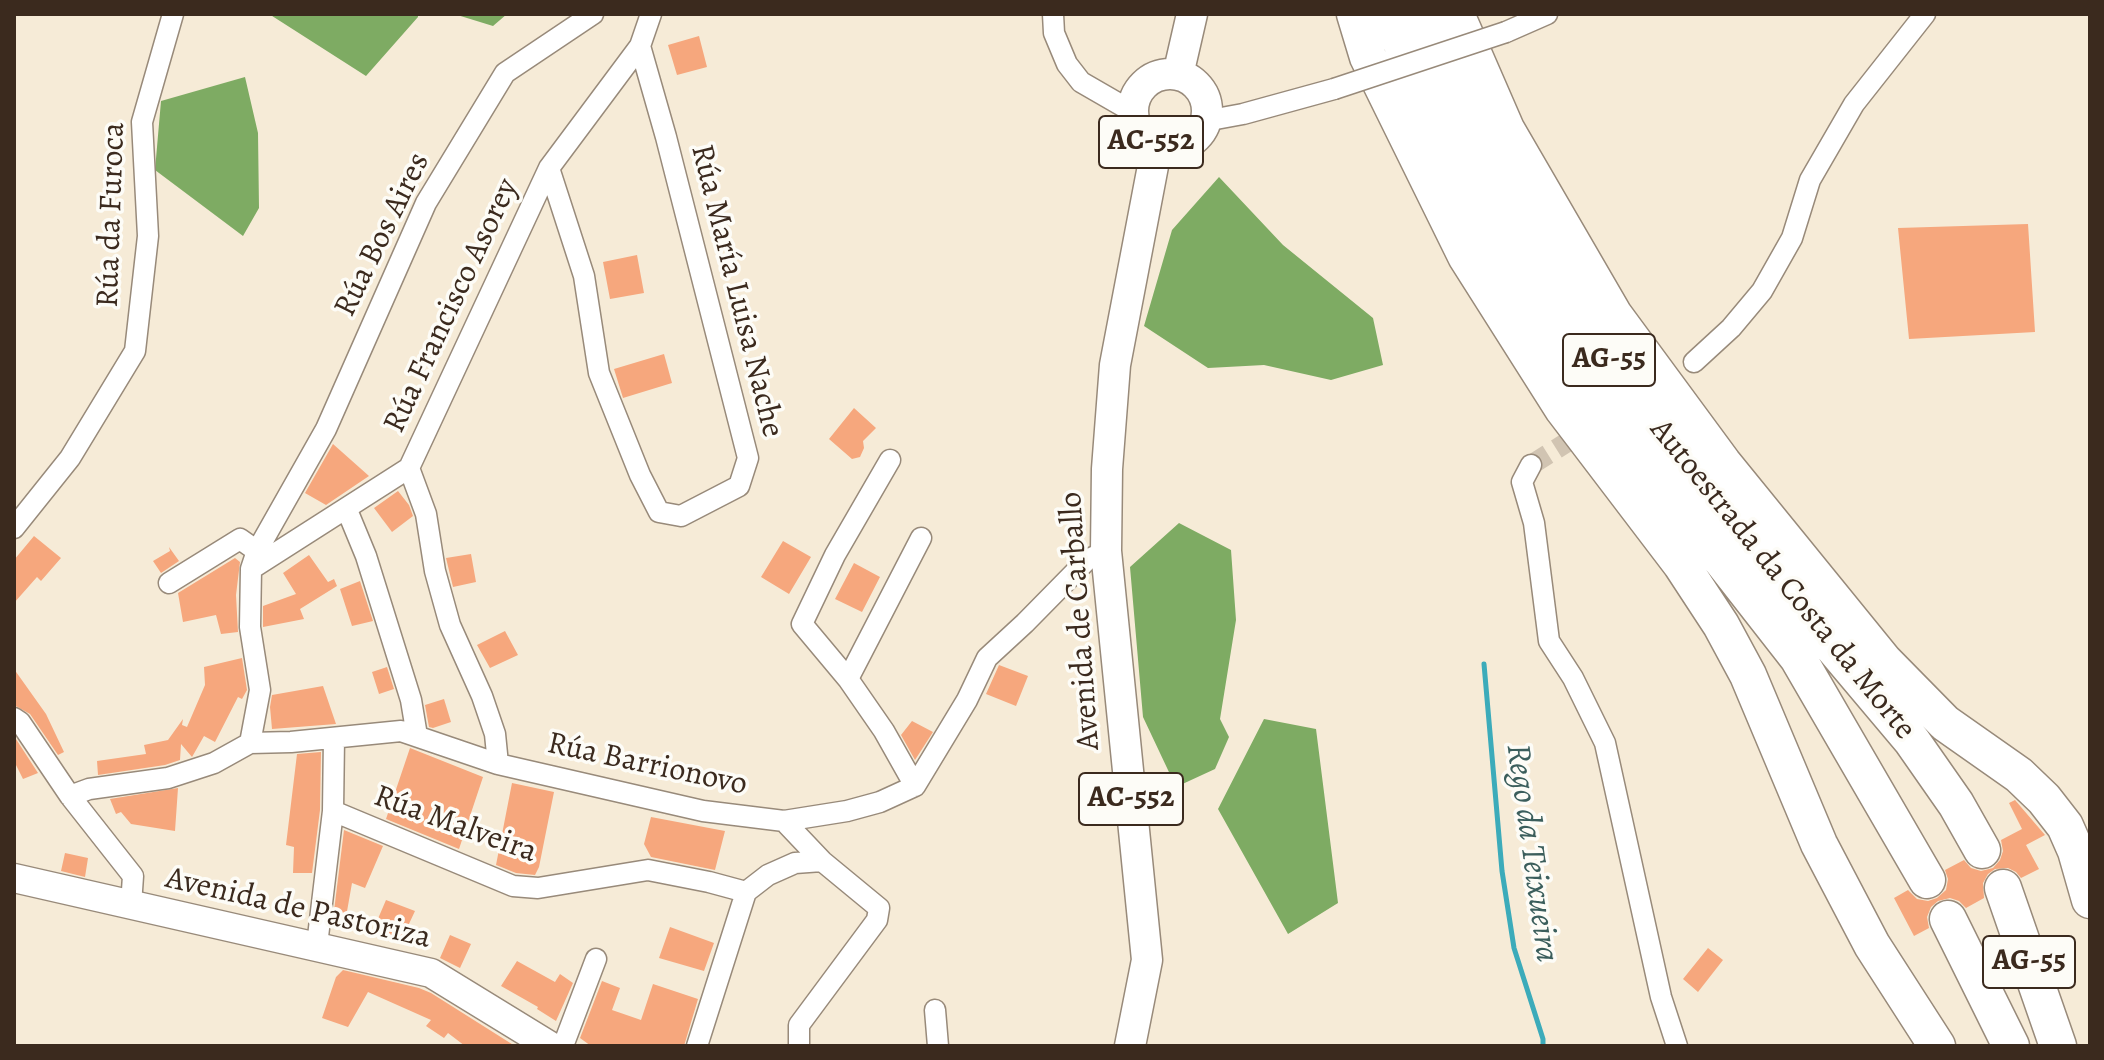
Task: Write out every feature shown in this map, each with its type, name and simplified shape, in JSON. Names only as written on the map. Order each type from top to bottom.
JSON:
[{"type":"highway","points":[[1355,14],[1368,57],[1466,256],[1563,409],[1681,564],[1721,625],[1748,675],[1819,844],[1872,945],[1937,1046]]},
{"type":"highway","name":"Autoestrada da Costa da Morte","points":[[1390,14],[1423,98],[1479,210],[1567,358],[1798,658],[1927,880]]},
{"type":"highway","name":"Autoestrada da Costa da Morte","points":[[1423,14],[1464,110],[1511,205],[1579,320],[1677,451],[1912,741],[1956,804],[1982,850]]},
{"type":"highway","points":[[1456,14],[1506,129],[1614,315],[1723,463],[1884,661],[1945,723],[2019,775],[2044,799],[2065,826],[2076,851],[2090,900]]},
{"type":"highway","name":"AG-55","points":[[2003,888],[2058,1046]]},
{"type":"highway","name":"AG-55","points":[[1948,919],[2011,1046]]},
{"type":"main road","name":"AC-552","points":[[1178,75],[1192,14]]},
{"type":"main road","name":"AC-552","points":[[1178,75],[1190,79],[1199,87],[1204,98],[1205,121],[1191,141],[1181,146],[1157,145],[1140,132],[1133,112],[1134,102],[1143,86],[1159,76],[1178,75]]},
{"type":"main road","name":"Avenida de Carballo","points":[[1130,1046],[1147,960],[1106,551],[1107,469],[1115,365],[1157,145]]},
{"type":"street","name":"Rúa da Furoca","points":[[14,528],[70,458],[135,351],[148,236],[142,122],[173,14]]},
{"type":"street","name":"Rúa Bos Aires","points":[[250,743],[260,690],[250,627],[254,560],[326,429],[426,203],[505,73],[593,14]]},
{"type":"street","name":"Rúa Francisco Asorey","points":[[254,560],[347,510],[409,468],[549,168],[640,46],[651,14]]},
{"type":"street","points":[[1053,14],[1054,33],[1067,64],[1081,82],[1133,112]]},
{"type":"street","points":[[1205,121],[1334,89],[1506,32],[1547,14]]},
{"type":"street","points":[[1694,362],[1731,328],[1762,291],[1792,238],[1810,180],[1854,104],[1925,14]]},
{"type":"street","name":"Rúa María Luisa Nache","points":[[549,168],[584,276],[599,373],[640,475],[659,512],[681,516],[739,486],[748,458],[640,46]]},
{"type":"street","points":[[890,460],[835,555],[802,624],[848,679],[884,731],[915,786],[967,700],[987,658],[1087,560],[1106,551]]},
{"type":"street","points":[[1531,465],[1522,482],[1534,523],[1549,641],[1573,678],[1605,743],[1661,997],[1677,1046]]},
{"type":"street","points":[[409,468],[426,514],[435,571],[450,625],[482,696],[495,734],[498,764]]},
{"type":"street","points":[[347,510],[366,556],[411,700],[417,736]]},
{"type":"street","points":[[169,583],[254,529],[273,522]]},
{"type":"street","points":[[848,679],[921,538]]},
{"type":"street","points":[[240,539],[254,560]]},
{"type":"street","points":[[14,718],[133,876],[131,905]]},
{"type":"street","name":"Rúa Barrionovo","points":[[70,796],[89,789],[168,778],[214,763],[250,743],[401,731],[498,764],[703,811],[784,821],[847,811],[880,802],[915,786]]},
{"type":"street","points":[[317,945],[333,811],[334,738]]},
{"type":"street","name":"Rúa Malveira","points":[[333,811],[513,886],[538,888],[648,870],[746,892]]},
{"type":"street","points":[[784,821],[822,861],[879,908],[877,920],[799,1025],[799,1046]]},
{"type":"street","points":[[697,1046],[746,892],[768,875],[795,863],[822,861]]},
{"type":"street","name":"Avenida de Pastoriza","points":[[14,878],[431,973],[550,1046]]},
{"type":"street","points":[[563,1046],[596,959]]},
{"type":"street","points":[[935,1010],[938,1046]]},
{"type":"green space","points":[[269,14],[418,14],[418,17],[366,76]]},
{"type":"green space","points":[[454,14],[507,14],[493,26]]},
{"type":"green space","points":[[245,77],[258,133],[259,208],[243,236],[155,170],[161,101]]},
{"type":"green space","points":[[1219,177],[1283,245],[1373,318],[1383,365],[1331,380],[1264,365],[1208,368],[1144,326],[1172,230]]},
{"type":"green space","points":[[1179,523],[1231,550],[1236,620],[1220,719],[1229,737],[1215,769],[1176,787],[1143,717],[1130,567]]},
{"type":"green space","points":[[1264,719],[1316,729],[1338,903],[1288,934],[1218,809]]},
{"type":"building","points":[[699,36],[707,67],[677,75],[668,45]]},
{"type":"building","points":[[2028,224],[2035,332],[1909,339],[1898,228]]},
{"type":"building","points":[[637,255],[644,293],[610,299],[603,262]]},
{"type":"building","points":[[664,354],[672,383],[623,398],[614,369]]},
{"type":"building","points":[[854,408],[876,428],[863,441],[860,457],[852,459],[829,439]]},
{"type":"building","points":[[333,444],[369,476],[326,505],[305,493]]},
{"type":"building","points":[[398,491],[413,516],[392,532],[374,508]]},
{"type":"building","points":[[34,536],[61,558],[41,581],[37,577],[14,603],[14,560]]},
{"type":"building","points":[[783,541],[811,557],[789,594],[761,577]]},
{"type":"building","points":[[169,547],[179,561],[161,573],[153,561],[170,551]]},
{"type":"building","points":[[471,554],[476,582],[453,587],[446,558]]},
{"type":"building","points":[[309,555],[328,582],[334,579],[337,586],[300,609],[304,619],[263,627],[263,606],[296,594],[283,573]]},
{"type":"building","points":[[235,558],[240,562],[236,595],[238,632],[221,634],[216,615],[183,622],[178,593]]},
{"type":"building","points":[[854,563],[880,577],[862,612],[835,599]]},
{"type":"building","points":[[360,581],[373,621],[352,626],[340,589]]},
{"type":"building","points":[[505,631],[518,655],[490,668],[477,645]]},
{"type":"building","points":[[242,658],[247,690],[242,699],[238,697],[215,742],[204,736],[192,757],[181,744],[180,760],[98,775],[97,761],[146,754],[144,745],[168,740],[183,719],[182,725],[187,727],[205,685],[204,667]]},
{"type":"building","points":[[999,665],[1028,676],[1016,706],[986,694]]},
{"type":"building","points":[[387,667],[394,689],[379,694],[372,672]]},
{"type":"building","points":[[14,669],[46,714],[64,752],[58,755],[30,714],[14,705]]},
{"type":"building","points":[[323,686],[336,724],[272,729],[272,695]]},
{"type":"building","points":[[444,699],[451,722],[429,727],[425,705]]},
{"type":"building","points":[[912,721],[933,732],[915,760],[901,735]]},
{"type":"building","points":[[14,736],[38,773],[23,779],[14,761]]},
{"type":"building","points":[[410,748],[483,777],[459,849],[386,819]]},
{"type":"building","points":[[321,752],[320,810],[312,873],[293,873],[294,847],[286,845],[297,754]]},
{"type":"building","points":[[512,783],[554,792],[535,875],[516,873],[496,865]]},
{"type":"building","points":[[178,788],[175,831],[131,824],[121,812],[116,814],[110,799]]},
{"type":"building","points":[[2015,800],[2045,835],[2026,845],[2039,869],[2021,878],[2008,868],[1995,869],[1983,883],[1984,898],[1966,908],[1950,898],[1938,901],[1927,917],[1929,928],[1914,936],[1894,898],[1908,890],[1917,899],[1928,901],[1937,898],[1946,890],[1948,879],[1945,870],[1964,860],[1971,868],[1981,871],[1993,868],[2003,851],[2001,840],[2022,829],[2009,803]]},
{"type":"building","points":[[651,817],[725,831],[715,870],[651,857],[644,844]]},
{"type":"building","points":[[344,830],[383,846],[365,888],[352,883],[346,917],[334,911]]},
{"type":"building","points":[[65,853],[88,858],[85,877],[61,871]]},
{"type":"building","points":[[386,900],[415,911],[401,941],[374,928]]},
{"type":"building","points":[[670,927],[714,943],[704,971],[659,958]]},
{"type":"building","points":[[450,935],[471,944],[460,968],[440,958]]},
{"type":"building","points":[[1708,948],[1723,960],[1698,992],[1683,979]]},
{"type":"building","points":[[517,961],[555,982],[560,974],[573,983],[556,1021],[501,986]]},
{"type":"building","points":[[343,970],[431,993],[515,1046],[465,1046],[448,1033],[444,1038],[426,1026],[431,1020],[368,992],[348,1027],[322,1018],[336,977]]},
{"type":"building","points":[[602,981],[620,988],[612,1010],[641,1020],[653,984],[698,999],[684,1046],[591,1046],[580,1038]]},
{"type":"waterway","name":"Rego da Teixueira","points":[[1484,664],[1502,871],[1514,948],[1543,1046]]},
{"type":"tunnel","points":[[1531,465],[1588,429]]}]
